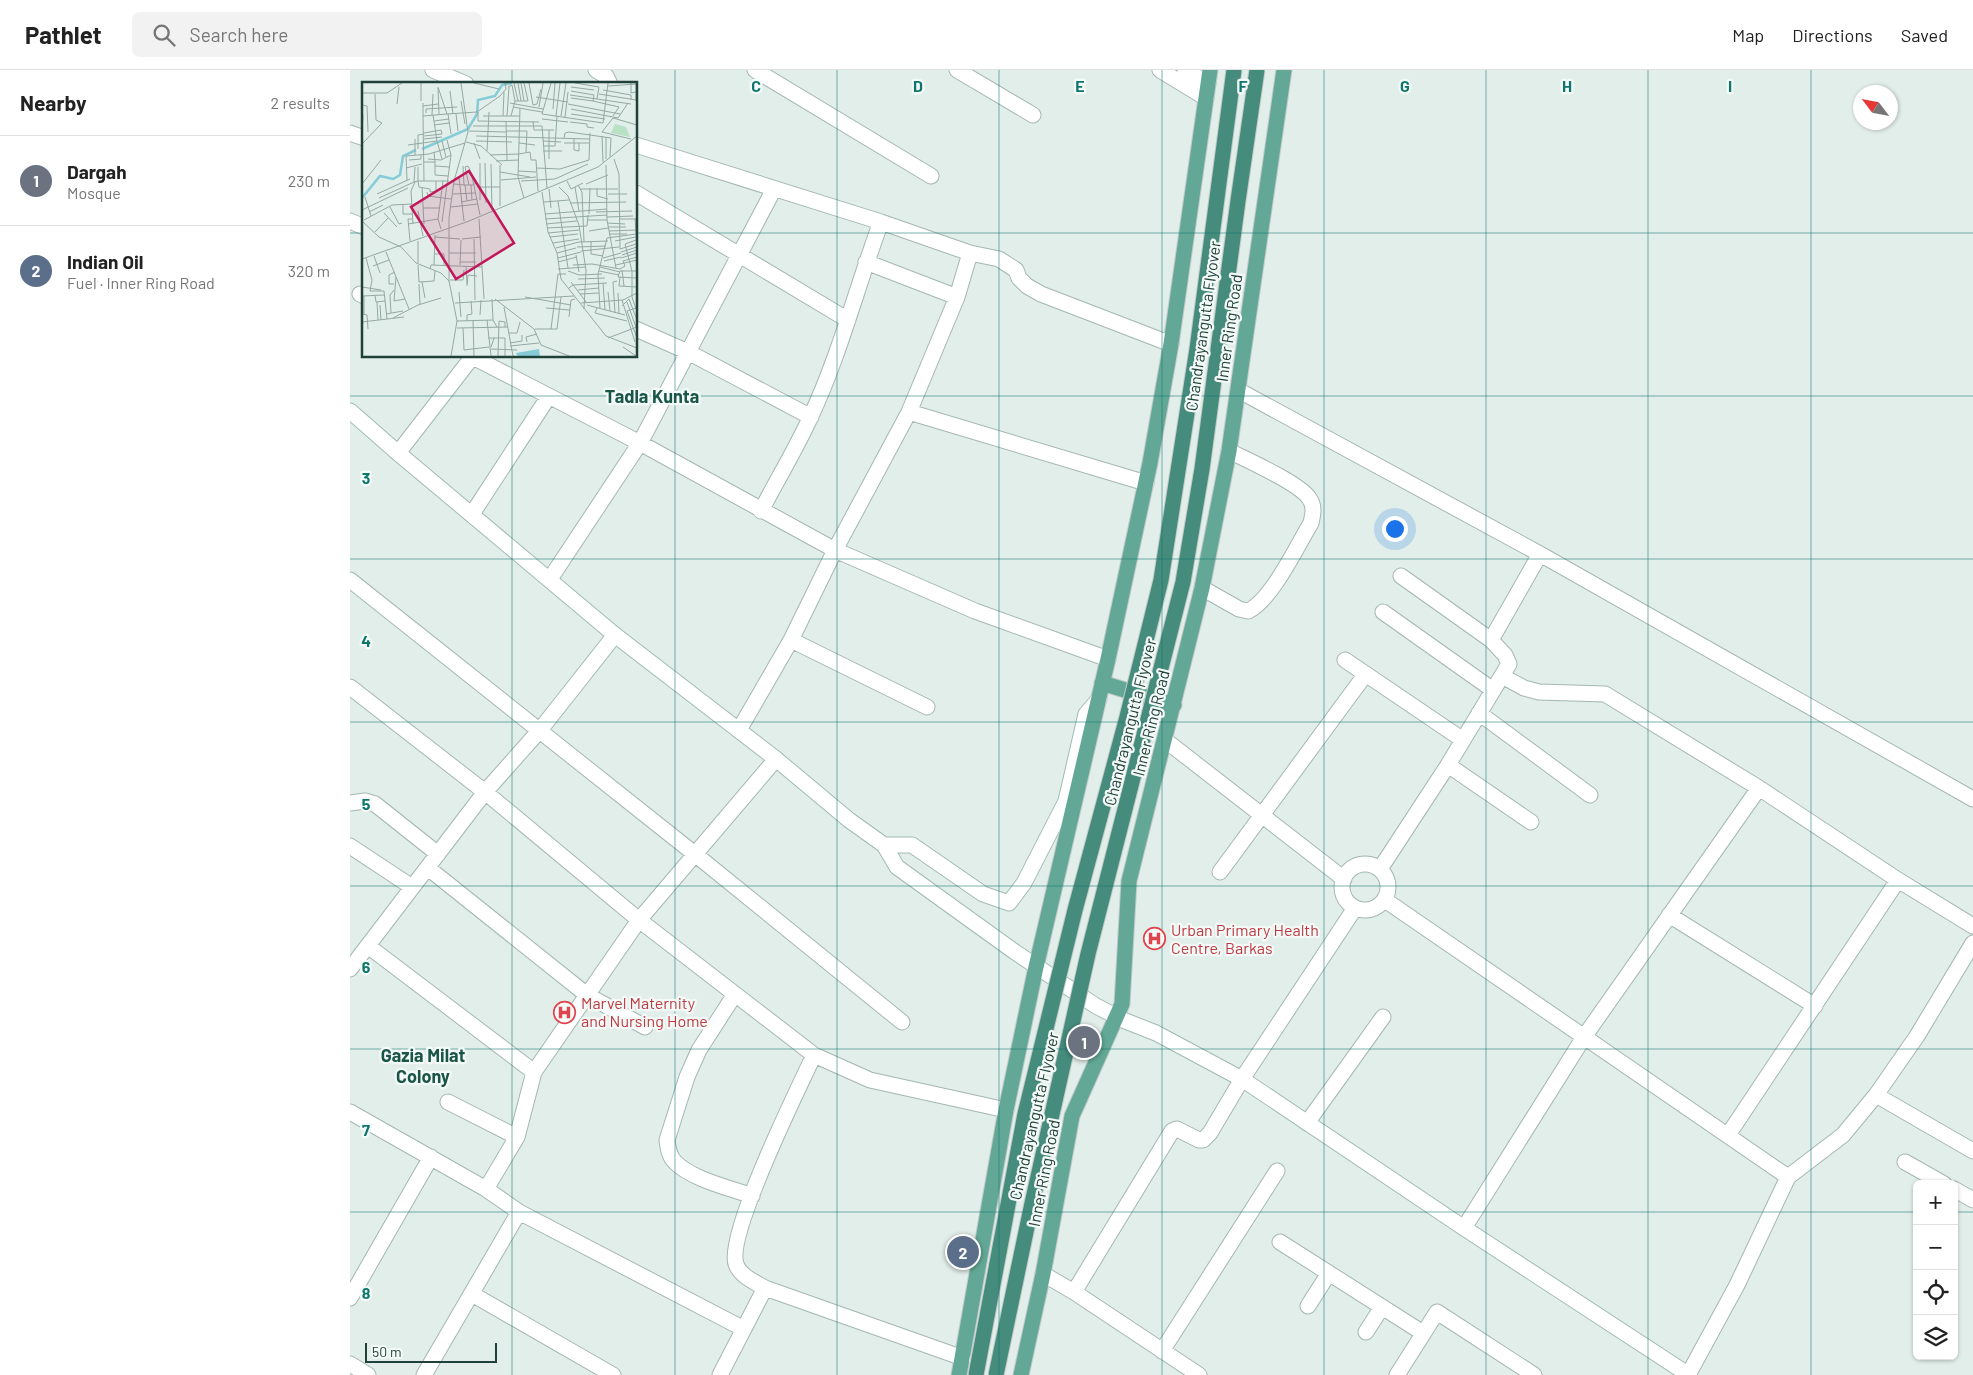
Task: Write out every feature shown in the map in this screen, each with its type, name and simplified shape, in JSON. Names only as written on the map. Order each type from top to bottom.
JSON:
[{"type":"highway","name":"Chandrayangutta Flyover","points":[[976,1375],[1025,1114],[1075,910],[1128,717],[1161,580],[1197,349],[1234,70]]},
{"type":"highway","name":"Chandrayangutta Flyover","points":[[996,1375],[1030,1208],[1086,964],[1183,582],[1202,469],[1238,201],[1258,70]]},
{"type":"main road","name":"Inner Ring Road","points":[[1021,1375],[1072,1116],[1122,1004],[1129,881],[1202,588],[1229,451],[1284,70]]},
{"type":"main road","points":[[959,1375],[1006,1110],[1036,967],[1108,660],[1146,483],[1171,344],[1208,84]]},
{"type":"main road","points":[[1102,683],[1174,705]]},
{"type":"street","points":[[433,70],[461,82]]},
{"type":"street","points":[[596,70],[606,76],[609,82]]},
{"type":"street","points":[[755,70],[931,176]]},
{"type":"street","points":[[957,70],[1033,115]]},
{"type":"street","points":[[1160,70],[1208,84]]},
{"type":"street","points":[[1185,70],[1208,84]]},
{"type":"street","points":[[350,133],[362,137]]},
{"type":"street","points":[[638,146],[881,222],[970,253],[999,260],[1016,270],[1019,278],[1026,286],[1041,294],[1171,344]]},
{"type":"street","points":[[550,579],[640,444],[774,189]]},
{"type":"street","points":[[638,194],[848,320]]},
{"type":"street","points":[[350,221],[362,225]]},
{"type":"street","points":[[761,511],[811,416],[848,320],[881,222]]},
{"type":"street","points":[[739,730],[791,640],[835,550],[910,412],[957,296],[970,253]]},
{"type":"street","points":[[866,262],[957,296]]},
{"type":"street","points":[[638,330],[688,352],[811,416]]},
{"type":"street","points":[[398,453],[470,358]]},
{"type":"street","points":[[476,358],[640,444],[835,550],[974,611],[1108,660]]},
{"type":"street","points":[[1238,390],[1540,554],[1973,799]]},
{"type":"street","points":[[472,514],[548,396]]},
{"type":"street","points":[[350,411],[615,635],[776,759],[849,820],[884,845],[897,867],[1036,967],[1086,1000],[1117,1017],[1156,1033],[1242,1079],[1688,1375],[1737,1285],[1788,1177],[1843,1135],[1876,1095],[1917,1036],[1973,943]]},
{"type":"street","points":[[910,412],[1146,483]]},
{"type":"street","points":[[1202,588],[1239,609],[1248,611],[1257,608],[1268,594],[1311,524],[1314,510],[1309,498],[1299,488],[1229,451]]},
{"type":"street","points":[[1491,640],[1540,554]]},
{"type":"street","points":[[1380,869],[1448,766],[1509,664],[1505,654],[1491,640],[1401,576]]},
{"type":"street","points":[[350,580],[540,730],[902,1022]]},
{"type":"street","points":[[1383,612],[1493,690]]},
{"type":"street","points":[[350,969],[485,792],[540,730],[615,635]]},
{"type":"street","points":[[791,640],[927,707]]},
{"type":"street","points":[[1345,660],[1463,740]]},
{"type":"street","points":[[1220,872],[1365,675]]},
{"type":"street","points":[[1502,676],[1524,688],[1539,692],[1605,694],[1758,788],[1898,880],[1973,926]]},
{"type":"street","points":[[350,688],[485,792],[639,920],[814,1055],[870,1080],[1006,1110]]},
{"type":"street","points":[[884,845],[912,845],[983,894],[1009,903],[1024,883],[1066,801],[1086,714],[1099,699]]},
{"type":"street","points":[[1480,713],[1590,795]]},
{"type":"street","points":[[1165,740],[1344,879]]},
{"type":"street","points":[[486,1189],[517,1137],[534,1072],[639,920],[776,759]]},
{"type":"street","points":[[1448,766],[1531,822]]},
{"type":"street","points":[[1464,1228],[1584,1036],[1758,788]]},
{"type":"street","points":[[350,803],[365,801],[375,804],[438,854]]},
{"type":"street","points":[[350,846],[412,887]]},
{"type":"street","points":[[1367,864],[1380,869],[1387,880],[1388,887],[1385,900],[1374,909],[1361,910],[1355,908],[1345,899],[1343,893],[1344,879],[1347,873],[1359,865],[1367,864]]},
{"type":"street","points":[[428,868],[587,995],[644,1027]]},
{"type":"street","points":[[1728,1135],[1898,880]]},
{"type":"street","points":[[1385,900],[1788,1177]]},
{"type":"street","points":[[1074,1292],[1172,1131],[1177,1129],[1199,1140],[1203,1140],[1210,1133],[1242,1079],[1355,908]]},
{"type":"street","points":[[1669,915],[1815,1006]]},
{"type":"street","points":[[368,946],[534,1072]]},
{"type":"street","points":[[736,994],[699,1050],[687,1077],[667,1140],[668,1149],[674,1161],[681,1167],[700,1177],[752,1196]]},
{"type":"street","points":[[1306,1123],[1383,1017]]},
{"type":"street","points":[[814,1055],[777,1134],[752,1196],[734,1250],[736,1266],[748,1279],[765,1288],[963,1358]]},
{"type":"street","points":[[1876,1095],[1973,1151]]},
{"type":"street","points":[[448,1102],[517,1137]]},
{"type":"street","points":[[350,1112],[486,1189],[519,1212],[744,1329]]},
{"type":"street","points":[[350,1298],[431,1157]]},
{"type":"street","points":[[1905,1162],[1937,1180]]},
{"type":"street","points":[[1162,1351],[1277,1171]]},
{"type":"street","points":[[1958,1191],[1973,1200]]},
{"type":"street","points":[[424,1375],[519,1212]]},
{"type":"street","points":[[1280,1242],[1423,1333]]},
{"type":"street","points":[[1308,1306],[1329,1273]]},
{"type":"street","points":[[1042,1274],[1074,1292],[1199,1375]]},
{"type":"street","points":[[720,1375],[765,1288]]},
{"type":"street","points":[[472,1294],[613,1375]]},
{"type":"street","points":[[1366,1332],[1382,1307]]},
{"type":"street","points":[[1402,1373],[1436,1312],[1534,1375]]},
{"type":"street","points":[[350,1364],[368,1375]]},
{"type":"place","name":"Urban Primary Health Centre, Barkas","points":[[1155,939]]},
{"type":"place","name":"Marvel Maternity and Nursing Home","points":[[565,1012]]},
{"type":"place","name":"Dargah","points":[[1084,1042]]},
{"type":"place","name":"Indian Oil","points":[[963,1252]]},
{"type":"district","name":"Tadla Kunta","points":[[652,397]]},
{"type":"district","name":"Gazia Milat Colony","points":[[423,1066]]}]
